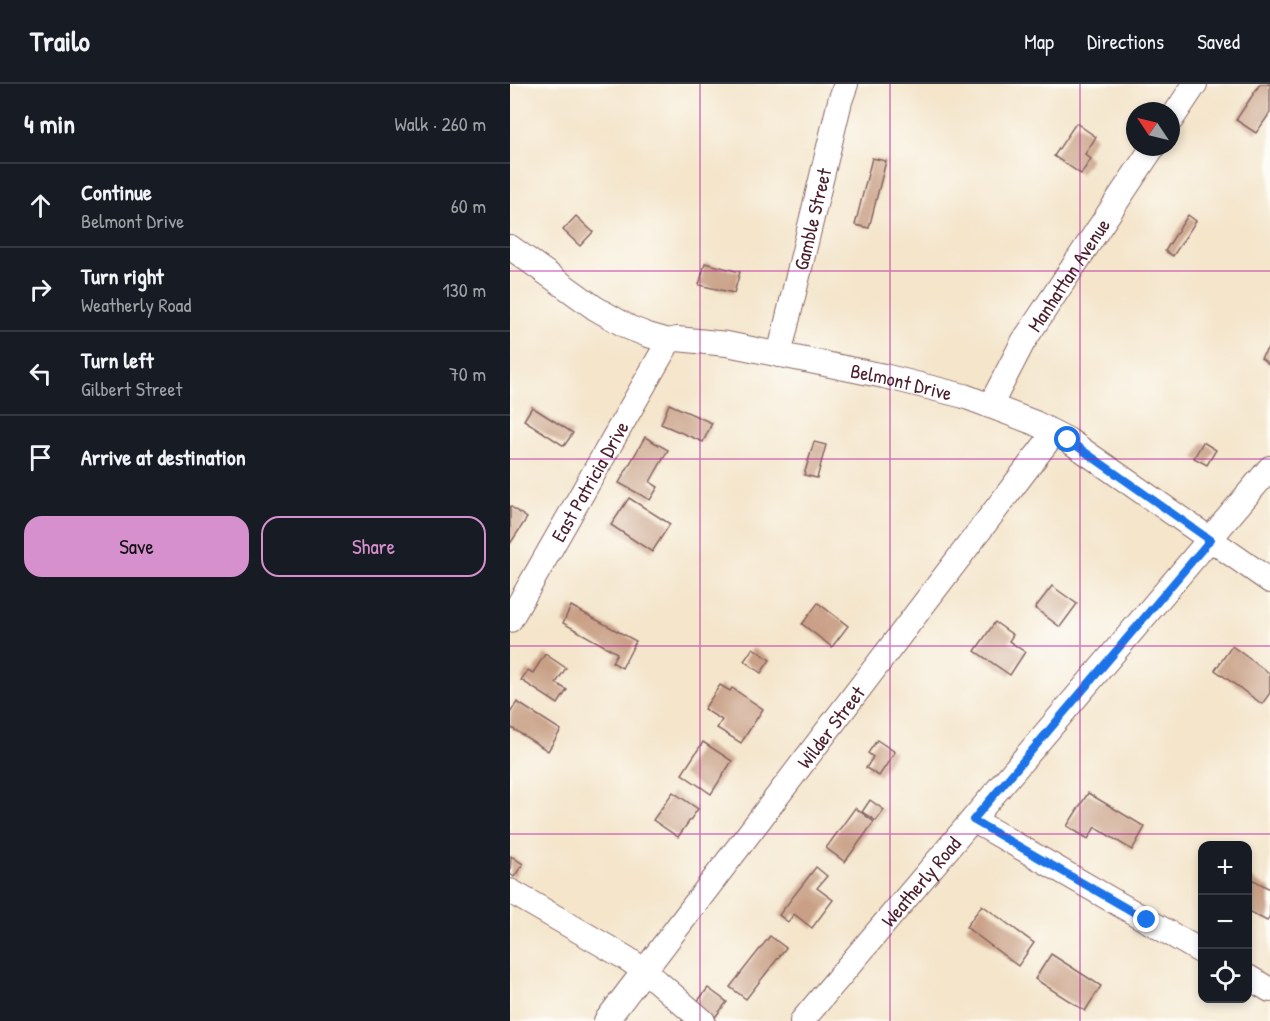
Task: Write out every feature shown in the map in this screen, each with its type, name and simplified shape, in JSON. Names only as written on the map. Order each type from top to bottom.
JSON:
[{"type":"street","name":"Gamble Street","points":[[779,355],[846,84]]},
{"type":"street","points":[[1180,107],[1196,84]]},
{"type":"street","name":"Manhattan Avenue","points":[[990,406],[1023,342],[1147,156]]},
{"type":"street","name":"Belmont Drive","points":[[510,247],[595,308],[630,328],[648,335],[669,341],[677,339],[727,344],[884,376],[964,396],[1035,423],[1068,440],[1270,581]]},
{"type":"street","name":"East Patricia Drive","points":[[510,620],[669,341]]},
{"type":"street","name":"Wilder Street","points":[[606,1021],[1054,433]]},
{"type":"street","name":"Weatherly Road","points":[[802,1021],[1270,468]]},
{"type":"street","points":[[973,820],[1198,949]]},
{"type":"street","points":[[510,891],[626,958],[645,971],[703,1021]]},
{"type":"street","points":[[1252,979],[1270,990]]},
{"type":"building","points":[[1260,84],[1270,84],[1270,113],[1256,133],[1236,120]]},
{"type":"building","points":[[1076,123],[1096,137],[1085,154],[1091,159],[1081,174],[1054,156]]},
{"type":"building","points":[[872,158],[886,161],[869,228],[855,225]]},
{"type":"building","points":[[1188,215],[1196,221],[1173,256],[1165,251]]},
{"type":"building","points":[[576,216],[593,232],[580,246],[563,230]]},
{"type":"building","points":[[705,263],[740,272],[734,293],[699,285]]},
{"type":"building","points":[[1270,345],[1270,365],[1261,358]]},
{"type":"building","points":[[669,404],[712,423],[703,442],[661,424]]},
{"type":"building","points":[[532,407],[573,433],[564,446],[524,420]]},
{"type":"building","points":[[645,437],[668,450],[650,482],[658,487],[650,500],[619,483]]},
{"type":"building","points":[[814,442],[826,445],[817,478],[804,475]]},
{"type":"building","points":[[1203,442],[1216,450],[1207,465],[1194,458]]},
{"type":"building","points":[[629,498],[670,524],[652,552],[611,525]]},
{"type":"building","points":[[510,506],[527,518],[510,544]]},
{"type":"building","points":[[1052,586],[1077,604],[1060,627],[1035,608]]},
{"type":"building","points":[[818,603],[848,626],[832,647],[802,624]]},
{"type":"building","points":[[571,606],[636,641],[622,668],[612,662],[617,653],[563,623]]},
{"type":"building","points":[[995,622],[1013,635],[1009,641],[1025,652],[1010,675],[975,651]]},
{"type":"building","points":[[1232,646],[1270,674],[1270,693],[1262,704],[1215,670]]},
{"type":"building","points":[[753,648],[770,660],[761,673],[744,661]]},
{"type":"building","points":[[545,654],[566,668],[556,683],[567,690],[558,704],[521,680],[528,670],[533,673]]},
{"type":"building","points":[[720,685],[730,691],[732,688],[763,709],[741,743],[717,728],[722,720],[704,709]]},
{"type":"building","points":[[517,702],[561,730],[548,751],[510,727],[510,713]]},
{"type":"building","points":[[877,740],[895,752],[879,776],[866,768],[873,757],[868,753]]},
{"type":"building","points":[[703,742],[732,761],[711,794],[682,774]]},
{"type":"building","points":[[673,792],[698,809],[678,837],[653,820]]},
{"type":"building","points":[[1088,793],[1145,827],[1132,850],[1095,827],[1088,839],[1067,826]]},
{"type":"building","points":[[870,800],[884,810],[876,821],[862,812]]},
{"type":"building","points":[[855,808],[874,822],[845,862],[826,848]]},
{"type":"building","points":[[511,856],[523,864],[514,877],[510,874]]},
{"type":"building","points":[[816,867],[827,876],[817,888],[833,900],[812,928],[794,914],[788,922],[779,915]]},
{"type":"building","points":[[1252,879],[1270,889],[1270,916],[1267,921],[1252,913]]},
{"type":"building","points":[[982,905],[1034,943],[1018,966],[966,927]]},
{"type":"building","points":[[770,936],[786,948],[746,999],[730,987]]},
{"type":"building","points":[[1051,954],[1101,986],[1085,1011],[1035,979]]},
{"type":"building","points":[[708,988],[727,1002],[712,1021],[682,1021]]},
{"type":"route","points":[[1068,440],[1210,540],[973,820],[1147,920]]}]
